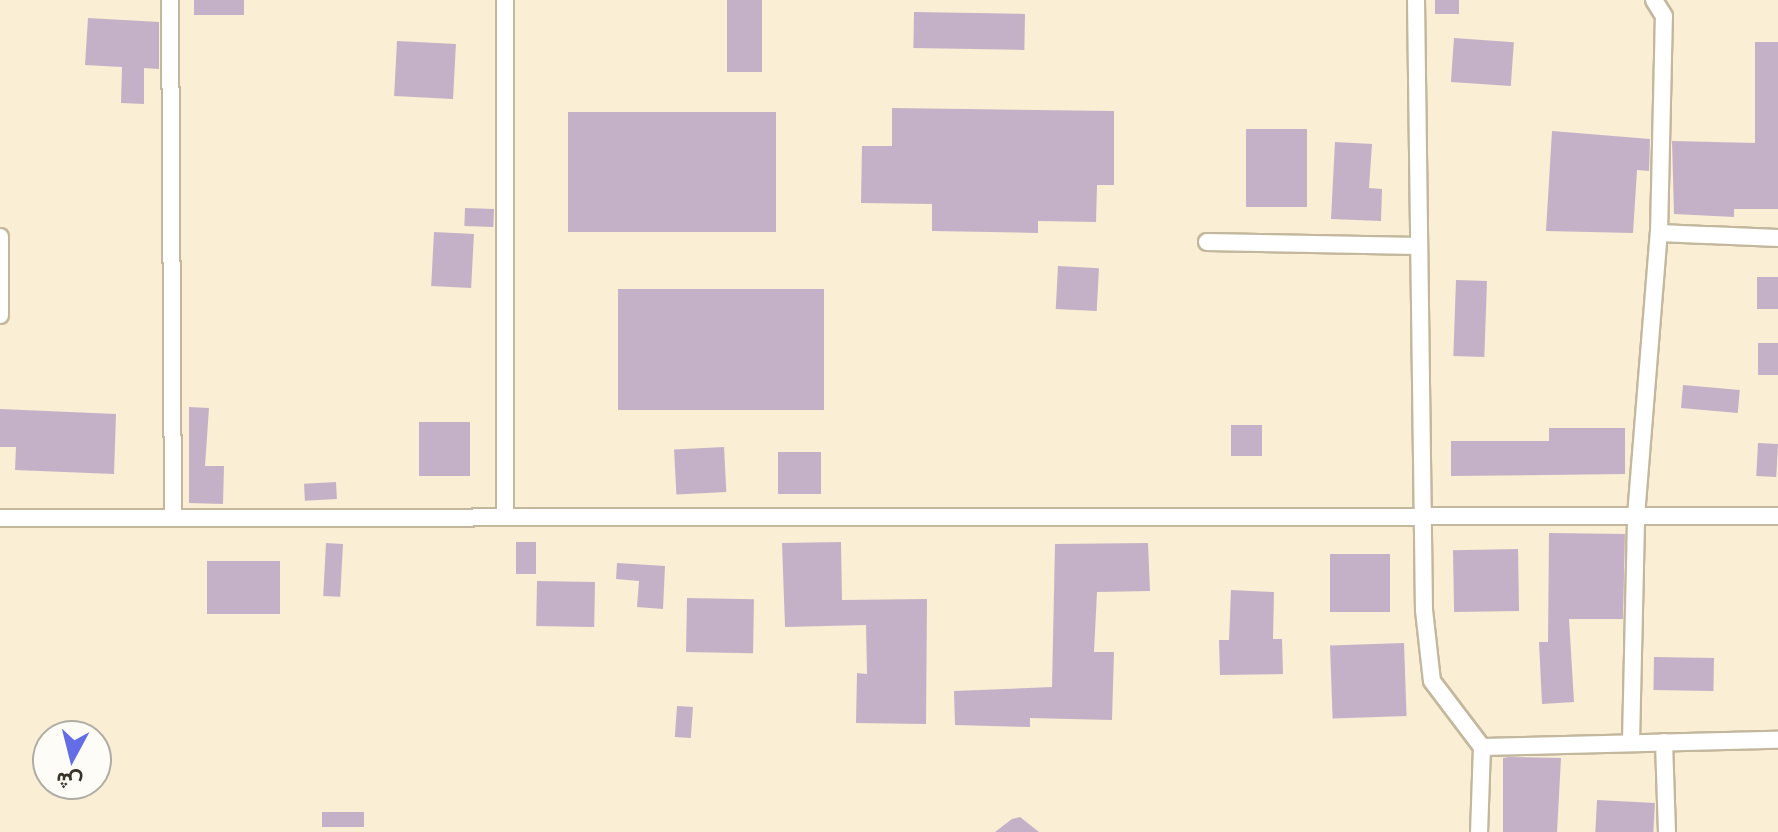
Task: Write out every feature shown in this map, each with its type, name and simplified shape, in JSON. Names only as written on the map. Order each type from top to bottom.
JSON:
[{"type":"street","points":[[170,0],[173,517]]},
{"type":"street","points":[[505,0],[505,516]]},
{"type":"street","points":[[1416,0],[1423,515],[1432,681],[1482,747],[1479,832]]},
{"type":"street","points":[[1631,742],[1636,516],[1659,233],[1664,16],[1654,0]]},
{"type":"street","points":[[1659,233],[1778,238]]},
{"type":"street","points":[[0,237],[0,315]]},
{"type":"street","points":[[1207,242],[1418,246]]},
{"type":"street","points":[[0,518],[1778,516]]},
{"type":"street","points":[[1482,747],[1778,740]]},
{"type":"street","points":[[1664,742],[1667,832]]},
{"type":"building","points":[[194,0],[244,0],[244,15],[194,15]]},
{"type":"building","points":[[727,0],[762,0],[762,72],[727,72]]},
{"type":"building","points":[[1435,0],[1459,0],[1459,14],[1435,14]]},
{"type":"building","points":[[914,12],[1025,14],[1024,50],[913,48]]},
{"type":"building","points":[[88,18],[159,22],[159,69],[144,68],[144,104],[121,103],[122,67],[85,65]]},
{"type":"building","points":[[1454,38],[1514,42],[1511,86],[1451,82]]},
{"type":"building","points":[[397,41],[456,44],[453,99],[394,96]]},
{"type":"building","points":[[1755,42],[1778,42],[1778,209],[1734,209],[1734,217],[1674,214],[1672,141],[1755,143]]},
{"type":"building","points":[[892,108],[1114,111],[1114,185],[1097,185],[1096,222],[1038,221],[1038,233],[932,231],[932,204],[861,203],[862,146],[892,146]]},
{"type":"building","points":[[568,112],[776,112],[776,232],[568,232]]},
{"type":"building","points":[[1246,129],[1307,129],[1307,207],[1246,207]]},
{"type":"building","points":[[1552,131],[1650,139],[1649,171],[1637,170],[1633,233],[1546,231]]},
{"type":"building","points":[[1335,142],[1372,144],[1369,188],[1382,189],[1381,221],[1331,219]]},
{"type":"building","points":[[465,208],[494,209],[493,227],[464,226]]},
{"type":"building","points":[[434,232],[474,234],[471,288],[431,286]]},
{"type":"building","points":[[1058,266],[1099,268],[1097,311],[1056,309]]},
{"type":"building","points":[[1757,277],[1778,277],[1778,309],[1757,309]]},
{"type":"building","points":[[1456,280],[1487,281],[1484,357],[1453,356]]},
{"type":"building","points":[[618,289],[824,289],[824,410],[618,410]]},
{"type":"building","points":[[1758,343],[1778,343],[1778,375],[1758,375]]},
{"type":"building","points":[[1683,385],[1740,390],[1738,413],[1681,408]]},
{"type":"building","points":[[189,407],[209,408],[205,466],[224,466],[223,504],[189,503]]},
{"type":"building","points":[[0,409],[116,414],[114,474],[15,470],[16,447],[0,447]]},
{"type":"building","points":[[419,422],[470,422],[470,476],[419,476]]},
{"type":"building","points":[[1231,425],[1262,425],[1262,456],[1231,456]]},
{"type":"building","points":[[1549,428],[1625,428],[1625,474],[1451,476],[1451,441],[1549,441]]},
{"type":"building","points":[[1758,443],[1778,444],[1776,477],[1756,476]]},
{"type":"building","points":[[724,447],[726,492],[676,495],[674,450]]},
{"type":"building","points":[[778,452],[821,452],[821,494],[778,494]]},
{"type":"building","points":[[336,482],[337,499],[305,501],[304,484]]},
{"type":"building","points":[[1549,533],[1625,534],[1623,619],[1569,619],[1574,702],[1542,704],[1539,642],[1548,642]]},
{"type":"building","points":[[516,542],[536,542],[536,574],[516,574]]},
{"type":"building","points":[[841,542],[842,600],[927,599],[926,724],[856,723],[857,673],[867,674],[866,625],[785,627],[782,543]]},
{"type":"building","points":[[326,543],[343,544],[340,597],[323,596]]},
{"type":"building","points":[[1148,543],[1150,591],[1097,592],[1094,652],[1114,652],[1112,720],[1030,718],[1030,727],[955,725],[954,691],[1052,687],[1055,544]]},
{"type":"building","points":[[1518,549],[1519,611],[1454,612],[1453,550]]},
{"type":"building","points":[[1330,554],[1390,554],[1390,612],[1330,612]]},
{"type":"building","points":[[207,561],[280,561],[280,614],[207,614]]},
{"type":"building","points":[[617,563],[665,566],[663,609],[637,607],[639,581],[616,579]]},
{"type":"building","points":[[537,581],[595,582],[594,627],[536,626]]},
{"type":"building","points":[[1231,590],[1274,592],[1273,639],[1282,639],[1283,674],[1220,675],[1219,640],[1229,640]]},
{"type":"building","points":[[687,598],[754,599],[753,653],[686,652]]},
{"type":"building","points":[[1404,643],[1407,716],[1333,719],[1330,646]]},
{"type":"building","points":[[1654,657],[1714,658],[1713,691],[1653,690]]},
{"type":"building","points":[[677,706],[693,707],[691,738],[675,737]]},
{"type":"building","points":[[1503,758],[1561,758],[1557,832],[1503,832]]},
{"type":"building","points":[[1597,800],[1655,803],[1653,832],[1595,832]]},
{"type":"building","points":[[322,812],[364,812],[364,827],[322,827]]},
{"type":"building","points":[[1020,817],[1039,832],[995,832],[1012,819]]}]
